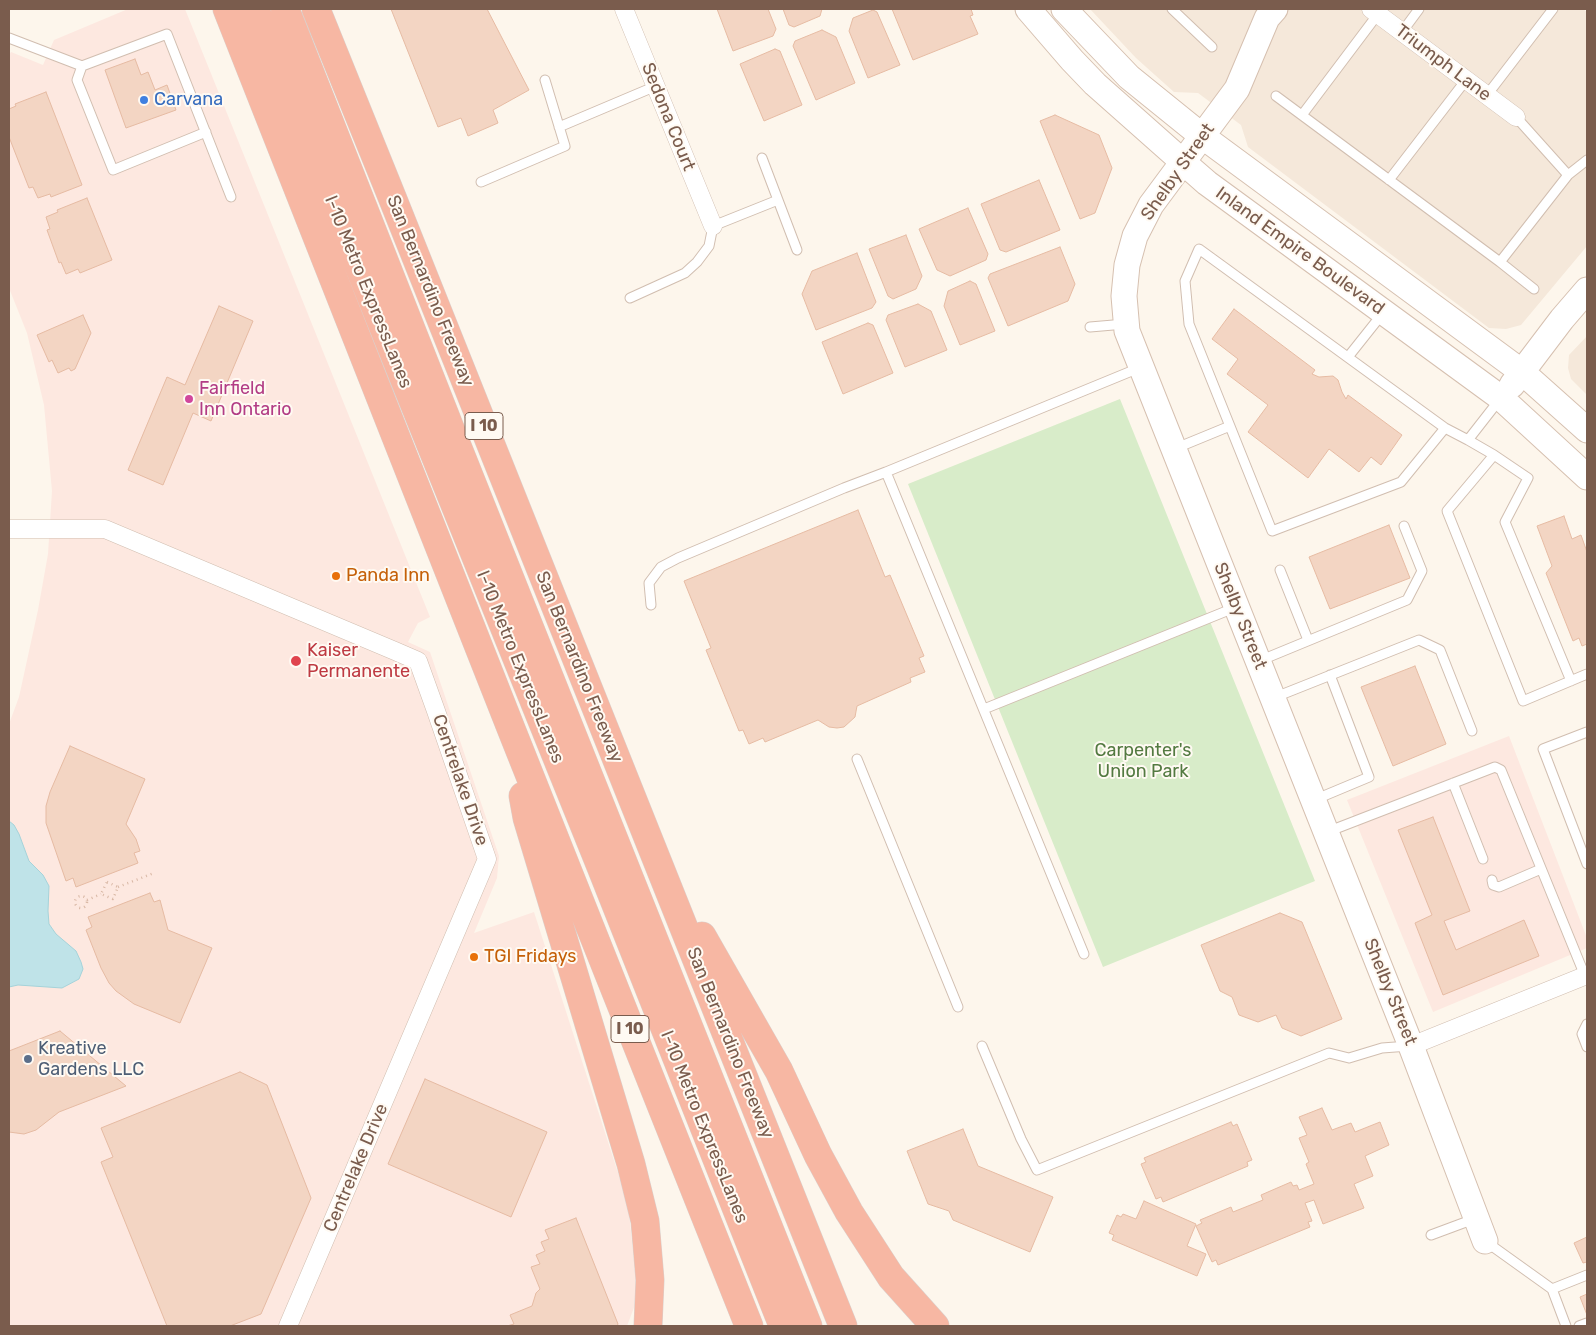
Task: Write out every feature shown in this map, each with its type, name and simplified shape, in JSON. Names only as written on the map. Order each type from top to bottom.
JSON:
[{"type":"highway","name":"I 10","points":[[227,9],[749,1326]]},
{"type":"highway","name":"I-10 Metro ExpressLanes","points":[[255,9],[601,867],[783,1326]]},
{"type":"highway","name":"I-10 Metro ExpressLanes","points":[[285,9],[448,424],[808,1326]]},
{"type":"highway","name":"San Bernardino Freeway","points":[[316,9],[842,1326]]},
{"type":"highway","points":[[512,731],[527,818],[631,1164],[645,1221],[650,1280],[648,1326]]},
{"type":"highway","points":[[650,844],[779,1071],[818,1155],[849,1212],[891,1277],[935,1326]]},
{"type":"street","name":"Sedona Court","points":[[624,9],[713,226]]},
{"type":"street","name":"Inland Empire Boulevard","points":[[1028,9],[1095,84],[1207,183],[1500,398],[1587,478]]},
{"type":"street","name":"Inland Empire Boulevard","points":[[1064,9],[1129,77],[1202,136],[1522,372],[1587,430]]},
{"type":"street","name":"Shelby Street","points":[[1275,9],[1268,18],[1237,89],[1151,205],[1135,236],[1127,265],[1124,296],[1127,331],[1411,1046],[1485,1241]]},
{"type":"street","name":"Triumph Lane","points":[[1374,11],[1516,117]]},
{"type":"street","points":[[1500,398],[1587,290]]},
{"type":"street","name":"Centrelake Drive","points":[[9,529],[106,529],[386,648],[418,662],[436,711],[487,860],[288,1326]]},
{"type":"street","points":[[1411,1046],[1586,976]]},
{"type":"lane","points":[[1174,9],[1212,47]]},
{"type":"lane","points":[[1402,32],[1418,9]]},
{"type":"lane","points":[[1486,95],[1553,9]]},
{"type":"lane","points":[[1302,115],[1374,11]]},
{"type":"lane","points":[[9,38],[82,66],[167,34],[232,197]]},
{"type":"lane","points":[[82,66],[77,80],[113,170],[206,132]]},
{"type":"lane","points":[[481,182],[565,146],[545,80]]},
{"type":"lane","points":[[1389,180],[1466,80]]},
{"type":"lane","points":[[559,127],[656,86]]},
{"type":"lane","points":[[1276,96],[1534,289]]},
{"type":"lane","points":[[1516,117],[1568,175]]},
{"type":"lane","points":[[762,158],[797,250]]},
{"type":"lane","points":[[1500,262],[1568,175],[1587,160]]},
{"type":"lane","points":[[630,298],[685,273],[698,262],[709,246],[713,226],[778,200]]},
{"type":"lane","points":[[1445,428],[1401,482],[1272,531],[1189,324],[1185,281],[1199,248],[1445,428],[1494,455],[1528,478],[1505,522],[1571,681]]},
{"type":"lane","points":[[1348,357],[1383,312]]},
{"type":"lane","points":[[1090,327],[1126,324]]},
{"type":"lane","points":[[651,605],[649,583],[661,567],[678,558],[1141,366]]},
{"type":"lane","points":[[1468,440],[1500,398]]},
{"type":"lane","points":[[1174,449],[1230,426]]},
{"type":"lane","points":[[1494,455],[1447,512],[1523,700],[1587,674]]},
{"type":"lane","points":[[886,472],[1084,954]]},
{"type":"lane","points":[[1259,662],[1407,600],[1422,571],[1404,526]]},
{"type":"lane","points":[[1280,570],[1308,640]]},
{"type":"lane","points":[[984,709],[1237,607]]},
{"type":"lane","points":[[1273,698],[1419,640],[1440,650],[1472,732]]},
{"type":"lane","points":[[1313,800],[1369,777],[1330,675]]},
{"type":"lane","points":[[1586,735],[1543,749],[1583,840],[1587,864]]},
{"type":"lane","points":[[857,759],[958,1007]]},
{"type":"lane","points":[[1326,832],[1495,767],[1501,770],[1586,976]]},
{"type":"lane","points":[[1453,783],[1483,859]]},
{"type":"lane","points":[[1492,880],[1494,885],[1499,887],[1541,869]]},
{"type":"lane","points":[[1587,1024],[1582,1034],[1587,1047]]},
{"type":"lane","points":[[982,1046],[1021,1139],[1037,1170],[1329,1053],[1349,1058],[1382,1048],[1411,1046]]},
{"type":"lane","points":[[1431,1235],[1476,1218]]},
{"type":"lane","points":[[1485,1241],[1552,1289],[1566,1326]]},
{"type":"lane","points":[[1552,1289],[1587,1275]]},
{"type":"lane","points":[[1579,1326],[1587,1323]]},
{"type":"path","points":[[87,900],[101,894],[106,882],[118,887],[154,873]]},
{"type":"path","points":[[101,894],[113,899],[118,887]]},
{"type":"path","points":[[80,896],[87,900],[83,908],[79,908],[75,904],[75,900],[80,896]]},
{"type":"shaded area","points":[[128,9],[185,9],[430,617],[418,623],[408,642],[430,652],[499,856],[497,878],[474,933],[534,912],[628,1204],[638,1297],[627,1326],[9,1326],[9,724],[19,697],[38,610],[48,554],[52,491],[44,405],[27,333],[9,288],[9,55],[11,52],[43,65],[54,40]]},
{"type":"shaded area","points":[[1090,9],[1583,9],[1587,12],[1587,246],[1521,325],[1506,329],[1489,328],[1248,147],[1241,125],[1198,93],[1174,92],[1136,58]]},
{"type":"shaded area","points":[[1587,336],[1587,395],[1571,379],[1568,368],[1569,355]]},
{"type":"shaded area","points":[[1509,736],[1587,938],[1587,948],[1433,1012],[1347,800]]},
{"type":"green space","name":"Carpenter's Union Park","points":[[1120,399],[1315,881],[1103,967],[908,484]]},
{"type":"water","points":[[9,821],[14,825],[19,834],[29,861],[43,875],[49,886],[49,924],[56,934],[76,951],[81,962],[83,969],[79,979],[62,988],[18,985],[9,987]]},
{"type":"building","points":[[391,9],[487,9],[529,90],[493,110],[498,123],[468,136],[461,118],[438,127]]},
{"type":"building","points":[[717,9],[768,9],[776,29],[773,36],[733,51]]},
{"type":"building","points":[[783,9],[822,9],[820,16],[794,27],[789,25]]},
{"type":"building","points":[[892,9],[971,9],[973,15],[970,16],[978,34],[913,60]]},
{"type":"building","points":[[873,10],[877,12],[900,65],[868,78],[849,31],[853,18]]},
{"type":"building","points":[[822,30],[836,37],[855,83],[816,100],[793,46],[795,41]]},
{"type":"building","points":[[775,49],[780,51],[802,105],[764,121],[740,64]]},
{"type":"building","name":"Carvana","points":[[135,59],[141,75],[148,72],[155,90],[167,85],[176,110],[126,128],[105,70]]},
{"type":"building","points":[[46,92],[82,185],[51,197],[50,194],[38,198],[33,187],[29,188],[9,137],[9,109],[16,106],[15,104]]},
{"type":"building","points":[[1055,115],[1099,135],[1112,168],[1095,213],[1080,219],[1040,121]]},
{"type":"building","points":[[1039,180],[1060,230],[1006,252],[1000,250],[981,204]]},
{"type":"building","points":[[87,198],[112,260],[80,273],[78,269],[66,274],[61,262],[59,263],[47,230],[50,229],[46,217],[58,212],[57,210]]},
{"type":"building","points":[[968,208],[988,254],[986,260],[950,276],[937,270],[919,229]]},
{"type":"building","points":[[906,235],[922,276],[916,289],[893,299],[888,296],[869,249]]},
{"type":"building","points":[[1060,247],[1075,284],[1068,301],[1008,326],[988,278],[990,274]]},
{"type":"building","points":[[857,253],[876,302],[872,308],[816,330],[802,294],[812,271]]},
{"type":"building","points":[[970,281],[976,284],[995,331],[960,345],[944,306],[948,291]]},
{"type":"building","points":[[918,304],[931,311],[947,350],[905,367],[886,320],[888,315]]},
{"type":"building","name":"Fairfield Inn Ontario","points":[[219,306],[253,321],[211,421],[193,413],[163,485],[128,470],[167,377],[185,385]]},
{"type":"building","points":[[1234,309],[1315,370],[1312,374],[1319,377],[1333,376],[1338,380],[1346,399],[1348,395],[1402,435],[1381,465],[1371,457],[1359,472],[1329,449],[1308,478],[1248,432],[1268,405],[1227,374],[1238,359],[1212,339]]},
{"type":"building","points":[[83,315],[91,333],[75,369],[71,371],[69,368],[58,373],[52,360],[49,362],[37,335]]},
{"type":"building","points":[[868,323],[873,325],[893,373],[843,394],[822,342]]},
{"type":"building","points":[[858,510],[885,577],[890,575],[924,656],[919,658],[925,672],[910,678],[911,682],[857,706],[855,717],[844,727],[829,727],[818,720],[765,742],[763,738],[749,744],[743,730],[739,731],[706,650],[711,648],[684,581]]},
{"type":"building","points":[[1564,516],[1572,539],[1581,535],[1587,552],[1587,644],[1582,646],[1579,638],[1573,641],[1546,573],[1552,566],[1537,526]]},
{"type":"building","points":[[1389,525],[1410,578],[1330,609],[1309,557]]},
{"type":"building","points":[[1415,666],[1446,744],[1393,766],[1361,687]]},
{"type":"building","points":[[70,746],[145,779],[126,824],[136,839],[140,851],[134,853],[138,863],[76,887],[73,878],[66,881],[46,823],[46,806],[50,792]]},
{"type":"building","points":[[1433,817],[1470,911],[1444,921],[1456,950],[1524,920],[1539,956],[1443,995],[1415,923],[1432,915],[1398,830]]},
{"type":"building","points":[[150,893],[154,902],[160,900],[168,930],[212,948],[180,1023],[134,1004],[116,991],[101,968],[86,930],[92,927],[88,917]]},
{"type":"building","points":[[1280,913],[1302,922],[1342,1019],[1301,1036],[1282,1028],[1276,1015],[1258,1022],[1239,1015],[1232,997],[1220,991],[1201,945]]},
{"type":"building","points":[[60,1031],[126,1086],[59,1112],[36,1130],[24,1134],[9,1132],[9,1051]]},
{"type":"building","points":[[240,1072],[267,1085],[311,1198],[261,1314],[230,1326],[167,1326],[101,1162],[113,1157],[101,1128]]},
{"type":"building","points":[[425,1079],[547,1132],[511,1217],[388,1164]]},
{"type":"building","points":[[1322,1108],[1332,1130],[1351,1123],[1355,1132],[1380,1122],[1389,1145],[1365,1156],[1373,1176],[1354,1184],[1364,1208],[1323,1224],[1314,1200],[1305,1203],[1312,1221],[1308,1222],[1310,1227],[1218,1265],[1216,1260],[1212,1262],[1196,1226],[1202,1223],[1200,1220],[1231,1207],[1233,1212],[1263,1200],[1261,1195],[1291,1182],[1293,1186],[1297,1185],[1299,1190],[1314,1184],[1306,1164],[1309,1162],[1299,1138],[1307,1135],[1299,1117]]},
{"type":"building","points":[[1231,1122],[1233,1126],[1237,1124],[1252,1160],[1247,1162],[1248,1166],[1163,1202],[1161,1197],[1156,1199],[1141,1164],[1146,1162],[1144,1158]]},
{"type":"building","points":[[963,1129],[978,1166],[1053,1197],[1030,1252],[953,1220],[949,1211],[928,1204],[907,1151]]},
{"type":"building","points":[[1144,1201],[1196,1224],[1187,1246],[1206,1254],[1197,1276],[1112,1240],[1114,1235],[1109,1233],[1117,1215],[1121,1217],[1123,1214],[1136,1219]]},
{"type":"building","points":[[576,1218],[618,1324],[617,1326],[507,1326],[514,1324],[510,1315],[532,1306],[536,1293],[540,1289],[531,1267],[540,1264],[536,1255],[545,1251],[541,1242],[549,1239],[545,1230]]},
{"type":"building","points":[[1587,1237],[1587,1262],[1583,1263],[1574,1243]]},
{"type":"building","points":[[1587,1294],[1587,1315],[1580,1297]]},
{"type":"place","name":"Carvana","points":[[144,100]]},
{"type":"place","name":"Fairfield Inn Ontario","points":[[189,399]]},
{"type":"place","name":"Panda Inn","points":[[336,576]]},
{"type":"place","name":"Kaiser Permanente","points":[[296,661]]},
{"type":"place","name":"TGI Fridays","points":[[474,957]]},
{"type":"place","name":"Kreative Gardens LLC","points":[[28,1059]]}]
